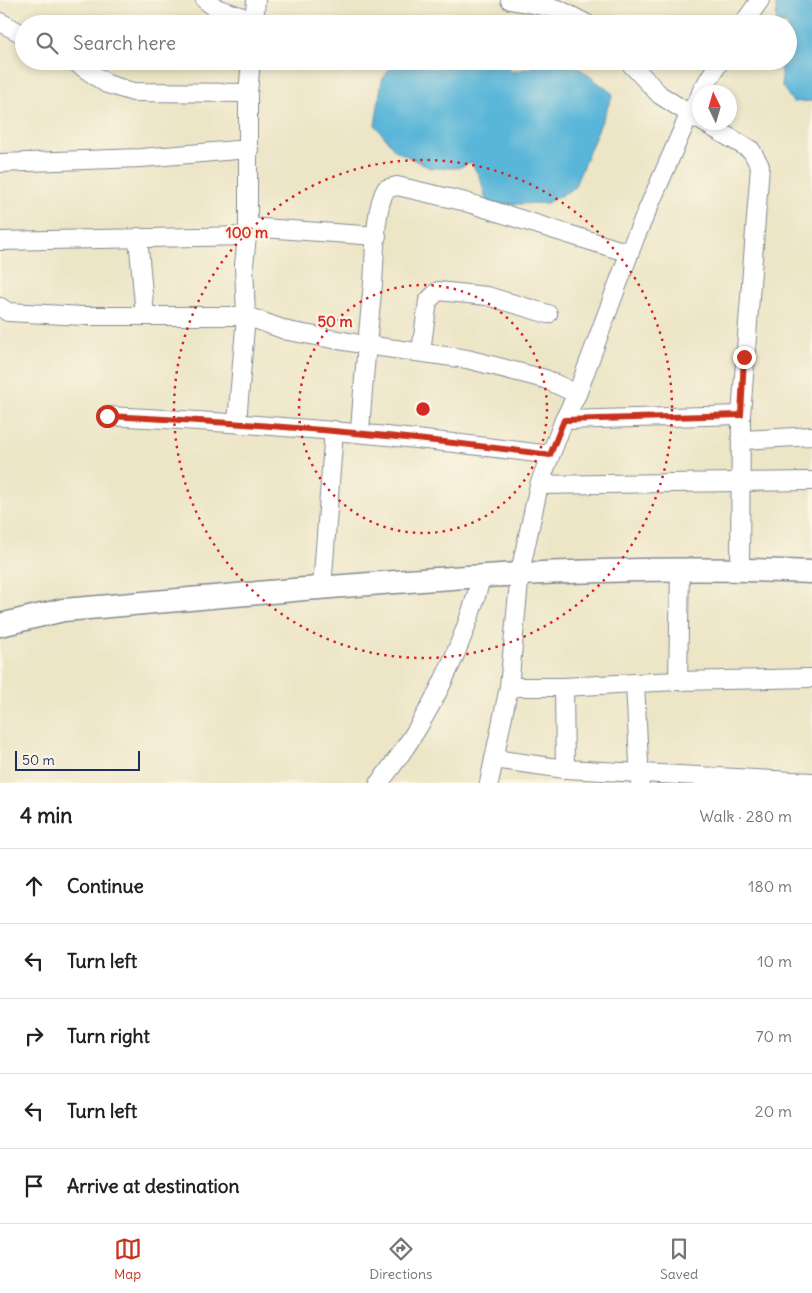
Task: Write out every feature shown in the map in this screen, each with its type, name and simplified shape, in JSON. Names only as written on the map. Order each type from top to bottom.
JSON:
[{"type":"street","points":[[205,0],[216,8],[236,15]]},
{"type":"street","points":[[255,15],[256,0]]},
{"type":"street","points":[[510,0],[558,9],[569,15]]},
{"type":"street","points":[[749,15],[760,0]]},
{"type":"street","points":[[0,22],[15,30]]},
{"type":"street","points":[[87,70],[107,84],[133,92],[248,93]]},
{"type":"street","points":[[237,422],[246,316],[244,265],[248,232],[248,93],[250,70]]},
{"type":"street","points":[[636,70],[660,95],[692,116]]},
{"type":"street","points":[[706,85],[715,70]]},
{"type":"street","points":[[489,783],[509,687],[520,572],[539,486],[564,420],[577,394],[629,253],[692,129]]},
{"type":"street","points":[[717,130],[752,150],[760,166],[741,415],[740,569]]},
{"type":"street","points":[[0,163],[141,158],[249,149]]},
{"type":"street","points":[[360,432],[366,345],[377,236],[382,197],[386,190],[398,186],[462,201],[629,253]]},
{"type":"street","points":[[0,241],[138,238],[248,232],[377,236]]},
{"type":"street","points":[[138,238],[145,316]]},
{"type":"street","points":[[421,351],[428,301],[438,291],[487,296],[548,314]]},
{"type":"street","points":[[0,307],[8,312],[145,316],[246,316],[288,331],[366,345],[421,351],[499,366],[545,379],[577,394]]},
{"type":"street","points":[[564,420],[741,415]]},
{"type":"street","points":[[107,416],[237,422],[360,432],[550,455]]},
{"type":"street","points":[[322,588],[334,430]]},
{"type":"street","points":[[742,440],[812,436]]},
{"type":"street","points":[[539,486],[812,481]]},
{"type":"street","points":[[0,625],[63,610],[520,572],[680,569],[812,572]]},
{"type":"street","points":[[678,681],[680,569]]},
{"type":"street","points":[[378,783],[423,721],[471,618],[482,575]]},
{"type":"street","points":[[509,687],[564,687],[678,681],[812,678]]},
{"type":"street","points":[[635,683],[641,778]]},
{"type":"street","points":[[564,687],[565,769]]},
{"type":"street","points":[[494,759],[641,778],[812,782]]},
{"type":"water","points":[[778,0],[812,0],[812,101],[793,102],[782,86],[781,70],[797,70],[797,15],[777,15],[776,5]]},
{"type":"water","points":[[389,70],[510,70],[512,72],[521,70],[582,70],[613,94],[574,188],[547,203],[487,205],[481,180],[471,162],[458,168],[430,168],[395,150],[375,125],[382,80]]},
{"type":"route","points":[[107,416],[237,422],[360,432],[550,455],[564,420],[741,415],[744,357]]}]
